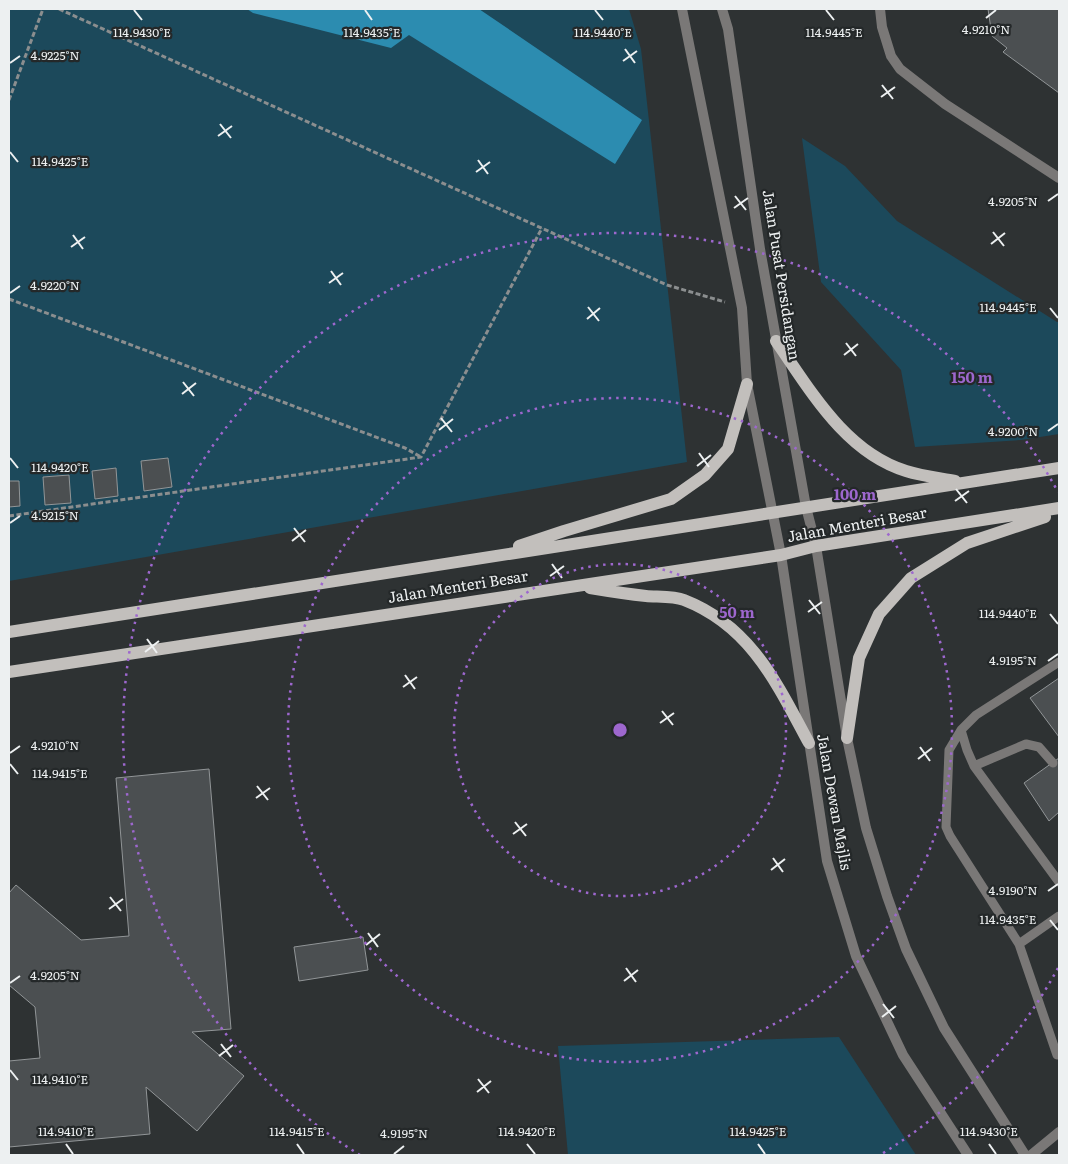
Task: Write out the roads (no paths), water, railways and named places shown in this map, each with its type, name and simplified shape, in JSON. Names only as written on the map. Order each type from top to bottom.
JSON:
[{"type":"main road","points":[[776,341],[820,404],[851,440],[881,460],[906,471],[965,483]]},
{"type":"main road","points":[[484,557],[671,499],[705,475],[728,449],[747,384]]},
{"type":"main road","name":"Jalan Menteri Besar","points":[[9,632],[1059,468]]},
{"type":"main road","points":[[847,738],[859,658],[879,614],[911,578],[967,543],[1059,510]]},
{"type":"main road","name":"Jalan Menteri Besar","points":[[9,672],[781,555],[816,546],[1059,510]]},
{"type":"main road","points":[[577,586],[682,599],[716,616],[746,641],[773,678],[809,743]]},
{"type":"street","points":[[682,9],[742,308],[747,384],[772,512]]},
{"type":"street","name":"Jalan Pusat Persidangan","points":[[722,9],[728,29],[760,249],[776,341],[806,507],[816,546]]},
{"type":"street","points":[[880,9],[882,27],[890,56],[900,69],[945,104],[1059,178]]},
{"type":"street","name":"Jalan Dewan Majlis","points":[[772,512],[781,555],[827,861],[856,956],[903,1055],[968,1155]]},
{"type":"street","name":"Jalan Dewan Majlis","points":[[816,546],[847,738],[866,828],[887,896],[906,949],[944,1028],[1026,1155]]},
{"type":"street","points":[[1030,1155],[1059,1132]]},
{"type":"lane","points":[[1057,1055],[1020,944],[946,827],[949,750],[961,730],[976,715],[1059,662]]},
{"type":"lane","points":[[961,730],[974,766],[1059,882]]},
{"type":"lane","points":[[974,766],[1026,744],[1039,748],[1053,763]]},
{"type":"lane","points":[[1052,871],[1059,864]]},
{"type":"lane","points":[[1020,944],[1059,916]]},
{"type":"water","points":[[247,9],[479,9],[642,120],[615,164],[409,35],[391,48],[253,13]]}]
